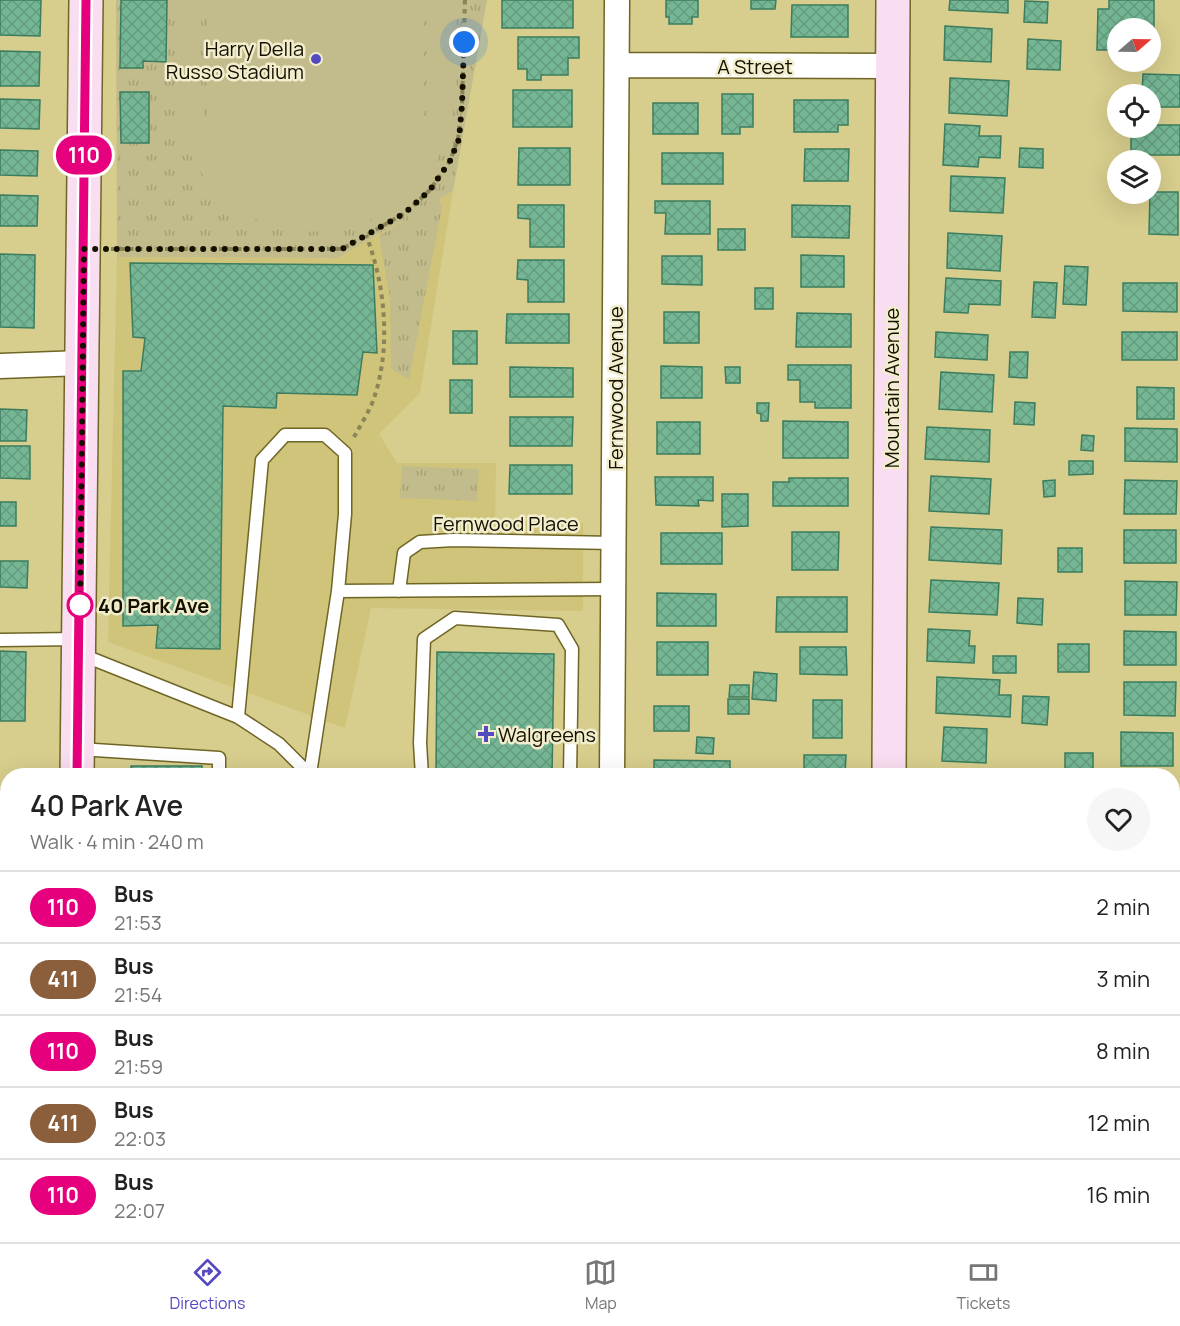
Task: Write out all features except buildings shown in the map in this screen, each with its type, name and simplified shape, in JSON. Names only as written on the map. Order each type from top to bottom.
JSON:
[{"type":"street","points":[[77,762],[86,0]]},
{"type":"street","name":"Fernwood Avenue","points":[[612,768],[617,0]]},
{"type":"street","name":"Mountain Avenue","points":[[890,768],[893,0]]},
{"type":"street","name":"A Street","points":[[617,65],[892,66]]},
{"type":"street","points":[[0,366],[82,363]]},
{"type":"lane","points":[[238,717],[262,460],[285,435],[325,435],[345,453],[345,514],[338,591],[311,768]]},
{"type":"lane","name":"Fernwood Place","points":[[399,591],[404,552],[420,542],[453,540],[614,543]]},
{"type":"lane","points":[[338,591],[613,589]]},
{"type":"lane","points":[[422,768],[420,743],[424,639],[455,618],[558,625],[572,649],[570,768]]},
{"type":"lane","points":[[0,640],[79,646],[238,717],[279,744],[303,768]]},
{"type":"lane","points":[[77,762],[219,758],[219,768]]},
{"type":"path","points":[[84,249],[342,249],[405,213],[430,190],[450,161],[459,139],[465,0]]},
{"type":"path","points":[[345,453],[375,396],[384,352],[382,292],[376,260],[366,236]]},
{"type":"shaded area","points":[[453,191],[420,393],[379,434],[397,463],[496,463],[495,520],[583,523],[583,611],[371,608],[345,728],[108,642],[117,257],[338,258]]},
{"type":"green space","points":[[116,0],[487,0],[453,191],[439,199],[442,207],[409,379],[391,369],[390,299],[379,236],[413,214],[338,258],[117,257]]},
{"type":"green space","points":[[177,0],[201,0],[201,93],[205,122],[424,124],[431,81],[430,0],[455,0],[456,71],[453,108],[446,140],[425,178],[396,206],[362,224],[324,231],[286,229],[249,216],[217,192],[192,157],[184,139],[177,100],[175,60]]},
{"type":"green space","name":"Harry Della Russo Stadium","points":[[208,0],[424,0],[424,119],[207,118]]},
{"type":"green space","points":[[402,466],[479,469],[477,501],[400,498]]},
{"type":"bus line","name":"110","points":[[77,768],[86,0]]},
{"type":"place","name":"Harry Della Russo Stadium","points":[[316,59]]},
{"type":"place","name":"40 Park Ave","points":[[80,605]]},
{"type":"place","name":"Walgreens","points":[[486,734]]},
{"type":"route","points":[[80,605],[84,249],[342,249],[405,213],[430,190],[450,161],[459,139],[464,42]]}]
